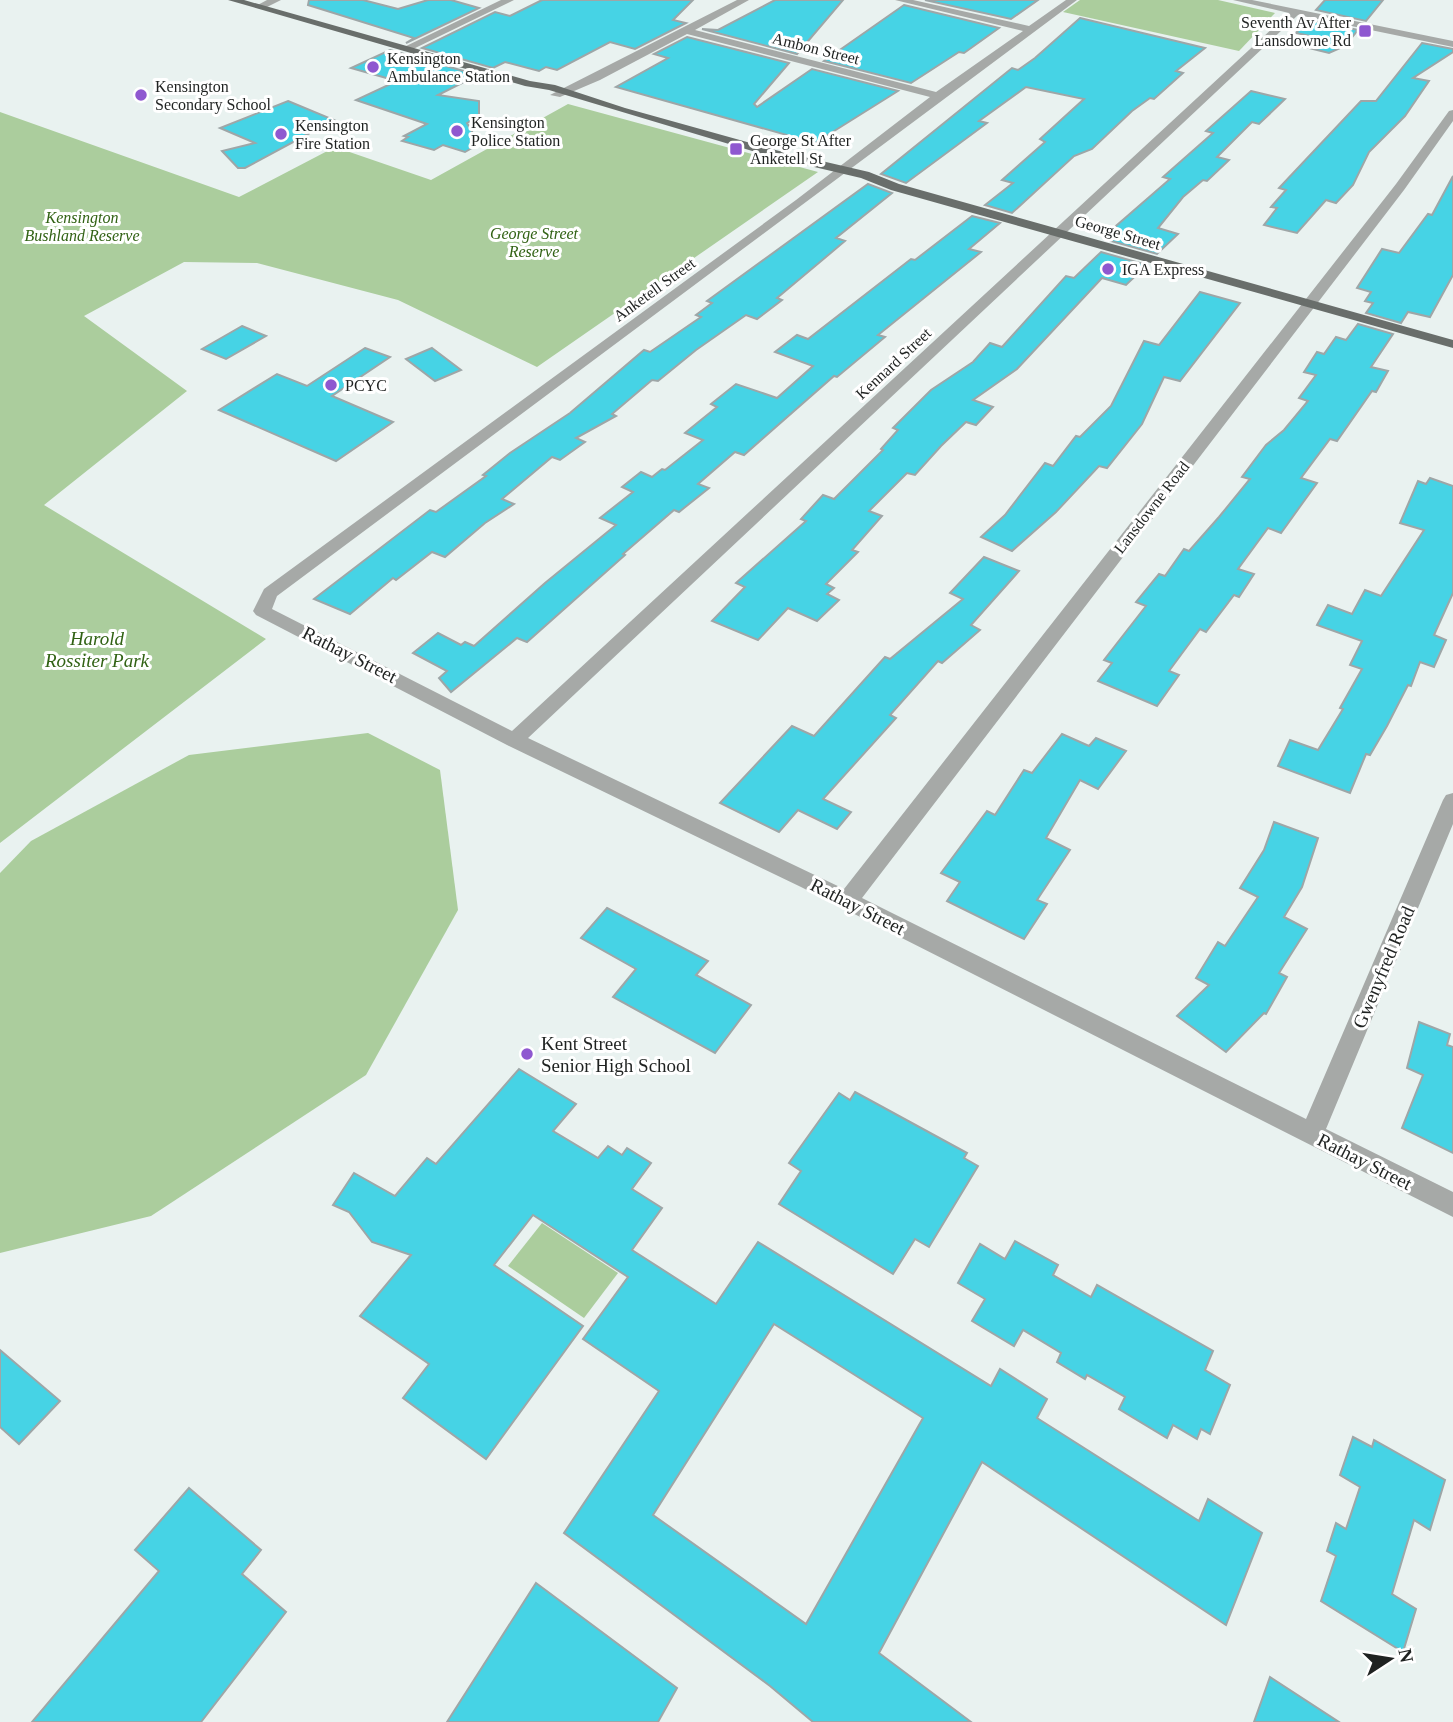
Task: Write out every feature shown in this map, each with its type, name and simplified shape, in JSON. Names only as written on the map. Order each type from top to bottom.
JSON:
[{"type":"main road","name":"George Street","points":[[233,0],[528,84],[533,89],[567,95],[607,109],[621,110],[780,155],[787,161],[839,172],[879,187],[895,187],[1453,344]]},
{"type":"street","points":[[259,7],[276,0]]},
{"type":"street","points":[[405,49],[509,0]]},
{"type":"street","points":[[567,95],[595,84],[596,78],[744,0]]},
{"type":"street","points":[[900,0],[1029,29]]},
{"type":"street","name":"Anketell Street","points":[[262,611],[271,593],[938,96],[1072,0]]},
{"type":"street","points":[[1238,0],[1453,44]]},
{"type":"street","name":"Kennard Street","points":[[514,740],[1296,12]]},
{"type":"street","name":"Ambon Street","points":[[687,31],[938,96]]},
{"type":"street","name":"Lansdowne Road","points":[[847,901],[1449,123]]},
{"type":"street","name":"Rathay Street","points":[[262,611],[514,740],[847,901],[1453,1205]]},
{"type":"street","name":"Gwenyfred Road","points":[[1312,1134],[1453,800]]},
{"type":"green space","points":[[1080,0],[1218,0],[1275,13],[1239,51],[1063,12]]},
{"type":"green space","points":[[568,104],[818,172],[537,367],[398,300],[257,263],[184,262],[84,316],[187,391],[44,505],[266,639],[0,843],[0,112],[239,197],[335,147],[431,180]]},
{"type":"green space","points":[[368,733],[440,770],[458,910],[366,1075],[151,1216],[0,1253],[0,873],[31,841],[189,755]]},
{"type":"green space","points":[[542,1223],[618,1273],[584,1318],[508,1266]]},
{"type":"building","points":[[309,0],[363,0],[398,9],[428,0],[451,0],[479,8],[406,43],[414,38],[308,5]]},
{"type":"building","points":[[542,0],[693,0],[673,20],[686,23],[635,49],[610,42],[557,70],[546,67],[539,71],[505,62],[493,68],[422,48],[495,12],[510,16]]},
{"type":"building","points":[[775,0],[843,0],[797,54],[702,29],[718,30]]},
{"type":"building","points":[[925,0],[1038,0],[1011,19]]},
{"type":"building","points":[[1325,0],[1383,0],[1366,21],[1316,10]]},
{"type":"building","points":[[904,5],[999,28],[964,53],[959,52],[911,83],[824,61]]},
{"type":"building","points":[[1080,18],[1205,48],[1176,71],[1183,73],[1154,99],[1150,98],[1132,111],[1092,149],[1074,156],[1012,213],[985,205],[1013,183],[1002,180],[1045,142],[1040,139],[1084,99],[1026,87],[979,121],[987,123],[906,183],[881,174],[1012,68],[1018,70],[1035,58]]},
{"type":"building","points":[[1308,20],[1358,30],[1345,46],[1329,53],[1297,45],[1310,36],[1296,33]]},
{"type":"building","points":[[687,37],[789,63],[754,104],[757,107],[812,69],[898,91],[815,143],[616,87],[668,58],[654,54]]},
{"type":"building","points":[[1422,43],[1453,49],[1453,52],[1413,78],[1429,81],[1405,116],[1369,152],[1353,185],[1336,203],[1326,200],[1297,233],[1264,225],[1277,208],[1271,207],[1286,190],[1279,188],[1361,101],[1376,101]]},
{"type":"building","points":[[390,50],[478,75],[438,95],[479,101],[479,116],[467,123],[479,144],[465,152],[443,145],[434,150],[402,141],[408,137],[404,136],[427,124],[356,100],[397,81],[351,68]]},
{"type":"building","points":[[1251,91],[1285,99],[1259,124],[1252,122],[1217,157],[1229,160],[1207,181],[1203,180],[1183,197],[1158,228],[1178,234],[1157,254],[1111,241],[1118,234],[1109,232],[1170,179],[1163,177],[1213,133],[1206,131]]},
{"type":"building","points":[[288,101],[334,120],[245,168],[238,168],[222,151],[255,143],[220,128]]},
{"type":"building","points":[[1453,176],[1453,275],[1430,317],[1408,312],[1401,323],[1366,313],[1373,303],[1365,301],[1371,292],[1357,288],[1382,249],[1399,253],[1428,214],[1432,215]]},
{"type":"building","points":[[868,184],[892,193],[836,238],[845,241],[777,298],[782,300],[757,319],[746,315],[658,381],[652,380],[612,414],[616,416],[576,438],[585,442],[560,460],[552,457],[502,499],[514,504],[485,523],[445,557],[432,552],[396,580],[393,578],[350,614],[314,599],[430,510],[436,512],[486,476],[483,475],[510,453],[570,413],[644,350],[650,352],[701,317],[696,315],[712,303],[707,301]]},
{"type":"building","points":[[972,216],[1000,223],[969,249],[981,252],[878,335],[885,337],[837,377],[834,376],[744,455],[735,452],[698,484],[709,488],[679,512],[674,510],[527,642],[517,638],[451,692],[439,678],[447,671],[413,653],[438,633],[461,645],[465,642],[474,646],[616,525],[600,518],[633,492],[622,487],[641,472],[652,477],[662,469],[665,470],[703,440],[685,433],[717,407],[711,404],[736,384],[777,398],[813,366],[775,352],[797,335],[808,339],[911,259],[915,260]]},
{"type":"building","points":[[1101,252],[1147,265],[1126,285],[1102,278],[1017,369],[973,400],[993,407],[976,425],[966,422],[915,475],[907,473],[869,511],[882,516],[852,550],[858,552],[826,584],[834,588],[827,594],[839,600],[817,621],[788,608],[758,640],[712,621],[745,587],[736,583],[806,521],[801,519],[823,495],[834,499],[883,450],[881,449],[898,430],[893,428],[931,390],[973,362],[990,343],[1002,347],[1066,276],[1074,278]]},
{"type":"building","points":[[1200,292],[1240,303],[1180,381],[1164,377],[1142,424],[1107,468],[1099,466],[1056,512],[1012,551],[981,537],[1005,515],[1045,463],[1053,466],[1076,436],[1080,437],[1111,406],[1144,341],[1159,345]]},
{"type":"building","points":[[1358,324],[1393,334],[1371,367],[1388,371],[1376,392],[1372,391],[1337,441],[1330,439],[1301,478],[1317,483],[1281,533],[1268,528],[1238,569],[1254,574],[1239,597],[1234,595],[1206,632],[1200,629],[1169,671],[1179,675],[1157,706],[1098,681],[1112,663],[1104,660],[1146,606],[1136,602],[1159,574],[1165,576],[1184,549],[1189,551],[1219,517],[1250,479],[1242,477],[1266,445],[1284,430],[1308,401],[1299,398],[1316,375],[1304,372],[1317,352],[1324,354],[1336,337],[1346,340]]},
{"type":"building","points":[[242,326],[266,336],[226,359],[202,349]]},
{"type":"building","points":[[365,348],[390,357],[332,396],[393,422],[336,461],[219,410],[277,374],[307,386]]},
{"type":"building","points":[[432,348],[461,370],[435,381],[406,359]]},
{"type":"building","points":[[1430,478],[1453,486],[1453,593],[1434,635],[1446,640],[1434,667],[1420,662],[1411,686],[1408,685],[1370,755],[1366,754],[1350,793],[1278,766],[1290,740],[1318,750],[1343,709],[1340,708],[1362,669],[1350,665],[1362,641],[1317,625],[1328,605],[1352,614],[1365,590],[1381,596],[1424,530],[1400,523],[1418,481],[1426,484]]},
{"type":"building","points":[[984,557],[1019,571],[971,625],[980,630],[942,663],[938,661],[890,715],[896,718],[823,799],[851,812],[837,829],[798,810],[779,832],[720,803],[792,726],[814,736],[885,657],[890,659],[963,599],[950,593]]},
{"type":"building","points":[[1062,734],[1089,746],[1096,738],[1126,751],[1098,789],[1080,780],[1046,838],[1070,850],[1037,900],[1047,904],[1024,939],[947,901],[960,882],[941,873],[987,811],[995,815],[1024,770],[1032,773]]},
{"type":"building","points":[[1274,822],[1318,838],[1302,887],[1284,917],[1307,929],[1279,973],[1287,977],[1266,1014],[1264,1013],[1226,1052],[1177,1016],[1209,985],[1196,978],[1218,942],[1225,946],[1258,897],[1240,888],[1264,850]]},
{"type":"building","points":[[607,908],[708,961],[696,975],[751,1005],[715,1053],[613,997],[636,969],[581,938]]},
{"type":"building","points":[[1419,1022],[1450,1034],[1447,1045],[1453,1047],[1453,1153],[1402,1128],[1423,1075],[1407,1068]]},
{"type":"building","points":[[519,1069],[576,1104],[553,1131],[598,1158],[608,1146],[622,1155],[627,1148],[651,1163],[632,1189],[662,1208],[632,1250],[716,1304],[758,1242],[991,1386],[1000,1369],[1047,1399],[1037,1418],[1199,1521],[1208,1499],[1262,1533],[1226,1625],[982,1462],[879,1653],[971,1722],[813,1722],[770,1686],[564,1533],[659,1391],[583,1339],[628,1277],[533,1215],[494,1265],[583,1326],[486,1459],[403,1398],[429,1364],[360,1316],[411,1255],[372,1242],[349,1212],[333,1205],[354,1173],[395,1196],[427,1158],[436,1164]],"holes":[[[774,1324],[923,1418],[806,1624],[653,1515]]]},
{"type":"building","points":[[855,1092],[967,1153],[964,1158],[978,1166],[929,1247],[915,1239],[893,1274],[779,1204],[801,1171],[789,1163],[839,1093],[850,1100]]},
{"type":"building","points":[[1015,1241],[1058,1265],[1053,1275],[1091,1297],[1097,1285],[1213,1351],[1205,1370],[1230,1385],[1210,1434],[1201,1429],[1197,1439],[1173,1425],[1167,1438],[1119,1409],[1125,1397],[1087,1375],[1085,1379],[1057,1362],[1061,1353],[1023,1330],[1014,1346],[972,1321],[985,1299],[958,1283],[980,1244],[1005,1259]]},
{"type":"building","points":[[0,1350],[60,1401],[19,1444],[0,1427]]},
{"type":"building","points":[[1353,1437],[1372,1447],[1374,1440],[1445,1480],[1430,1530],[1414,1520],[1392,1594],[1416,1609],[1403,1652],[1321,1601],[1336,1556],[1327,1551],[1336,1523],[1346,1529],[1360,1487],[1340,1475]]},
{"type":"building","points":[[189,1488],[261,1550],[242,1574],[286,1612],[201,1722],[32,1722],[159,1571],[135,1550]]},
{"type":"building","points":[[536,1583],[677,1688],[658,1722],[447,1722]]},
{"type":"building","points":[[1270,1677],[1339,1722],[1254,1722]]},
{"type":"place","name":"Seventh Av After Lansdowne Rd","points":[[1365,31]]},
{"type":"place","name":"Kensington Ambulance Station","points":[[373,67]]},
{"type":"place","name":"Kensington Secondary School","points":[[141,95]]},
{"type":"place","name":"Kensington Police Station","points":[[457,131]]},
{"type":"place","name":"Kensington Fire Station","points":[[281,134]]},
{"type":"place","name":"George St After Anketell St","points":[[736,149]]},
{"type":"place","name":"IGA Express","points":[[1108,269]]},
{"type":"place","name":"PCYC","points":[[331,385]]},
{"type":"place","name":"Kent Street Senior High School","points":[[527,1054]]},
{"type":"park label","name":"Kensington Bushland Reserve","points":[[82,226]]},
{"type":"park label","name":"George Street Reserve","points":[[534,242]]},
{"type":"park label","name":"Harold Rossiter Park","points":[[97,649]]}]
